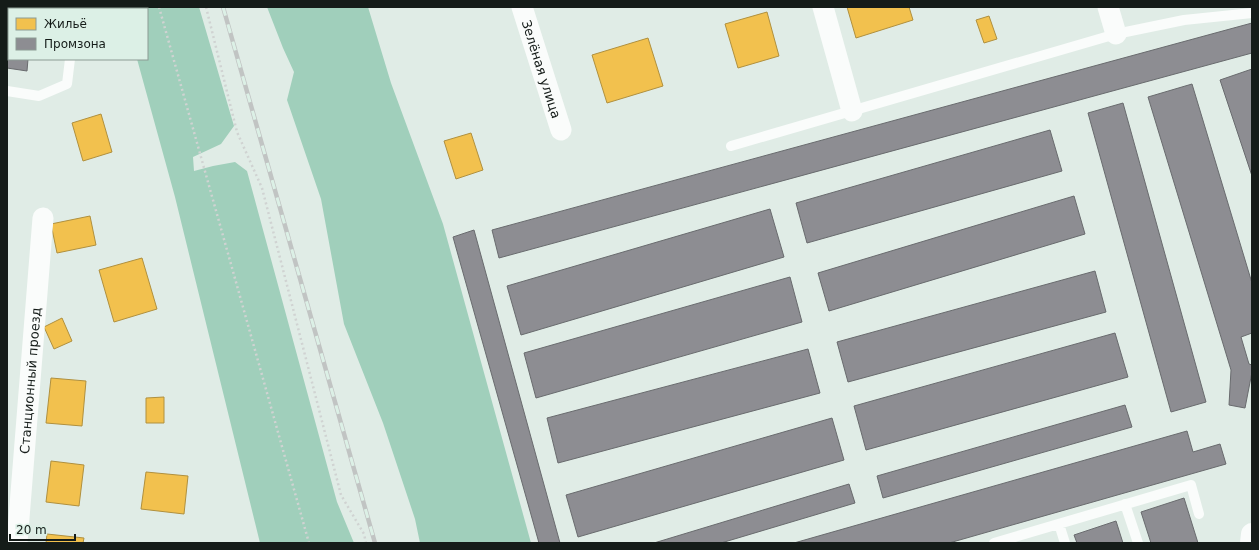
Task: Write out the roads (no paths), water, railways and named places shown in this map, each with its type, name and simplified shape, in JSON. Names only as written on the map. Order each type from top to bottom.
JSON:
[{"type":"street","name":"Зелёная улица","points":[[522,7],[561,130]]},
{"type":"street","points":[[824,7],[852,111]]},
{"type":"street","points":[[1108,7],[1116,34]]},
{"type":"street","name":"Станционный проезд","points":[[17,543],[43,218]]},
{"type":"street","points":[[1251,543],[1252,534]]},
{"type":"lane","points":[[731,146],[1116,34],[1184,20],[1252,13]]},
{"type":"lane","points":[[7,91],[39,96],[67,84],[70,60]]},
{"type":"lane","points":[[994,543],[1191,485],[1199,514]]},
{"type":"lane","points":[[1125,504],[1138,543]]},
{"type":"lane","points":[[1059,524],[1065,543]]},
{"type":"railway","points":[[223,7],[375,543]]}]
